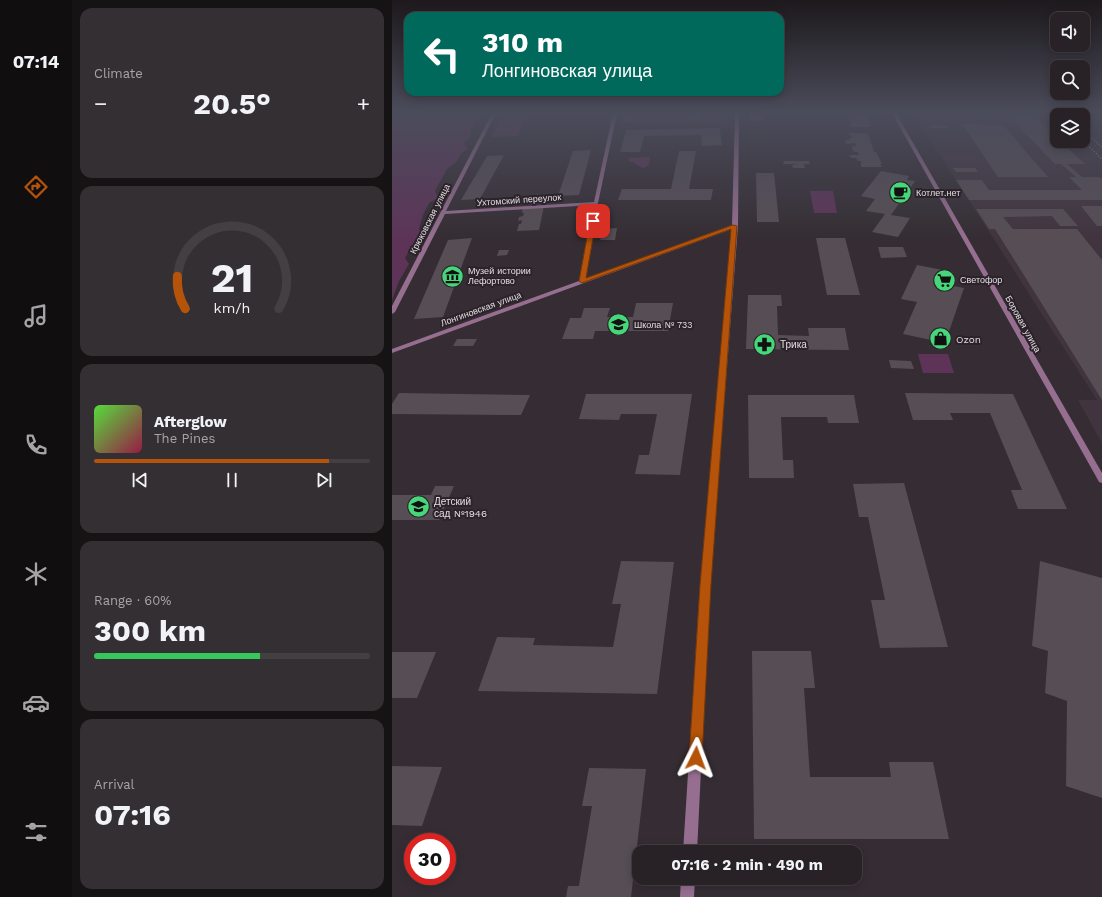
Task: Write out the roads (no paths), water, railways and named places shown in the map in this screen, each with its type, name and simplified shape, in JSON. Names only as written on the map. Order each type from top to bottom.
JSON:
[{"type":"street","name":"Крюковская улица","points":[[392,312],[472,155]]},
{"type":"street","points":[[582,281],[606,155]]},
{"type":"street","points":[[690,845],[705,585],[735,226],[736,155]]},
{"type":"street","name":"Боровая улица","points":[[918,155],[1102,480]]},
{"type":"street","name":"Ухтомский переулок","points":[[442,213],[596,203]]},
{"type":"street","name":"Лонгиновская улица","points":[[392,351],[735,226]]},
{"type":"street","points":[[687,897],[688,885]]},
{"type":"railway","points":[[1098,155],[1102,159]]},
{"type":"place","name":"Котлет.нет","points":[[901,193]]},
{"type":"place","name":"Музей истории Лефортово","points":[[452,276]]},
{"type":"place","name":"Светофор","points":[[945,280]]},
{"type":"place","name":"Школа № 733","points":[[618,325]]},
{"type":"place","name":"Ozon","points":[[940,339]]},
{"type":"place","name":"Трика","points":[[765,344]]},
{"type":"place","name":"Детский сад №1946","points":[[418,507]]}]
